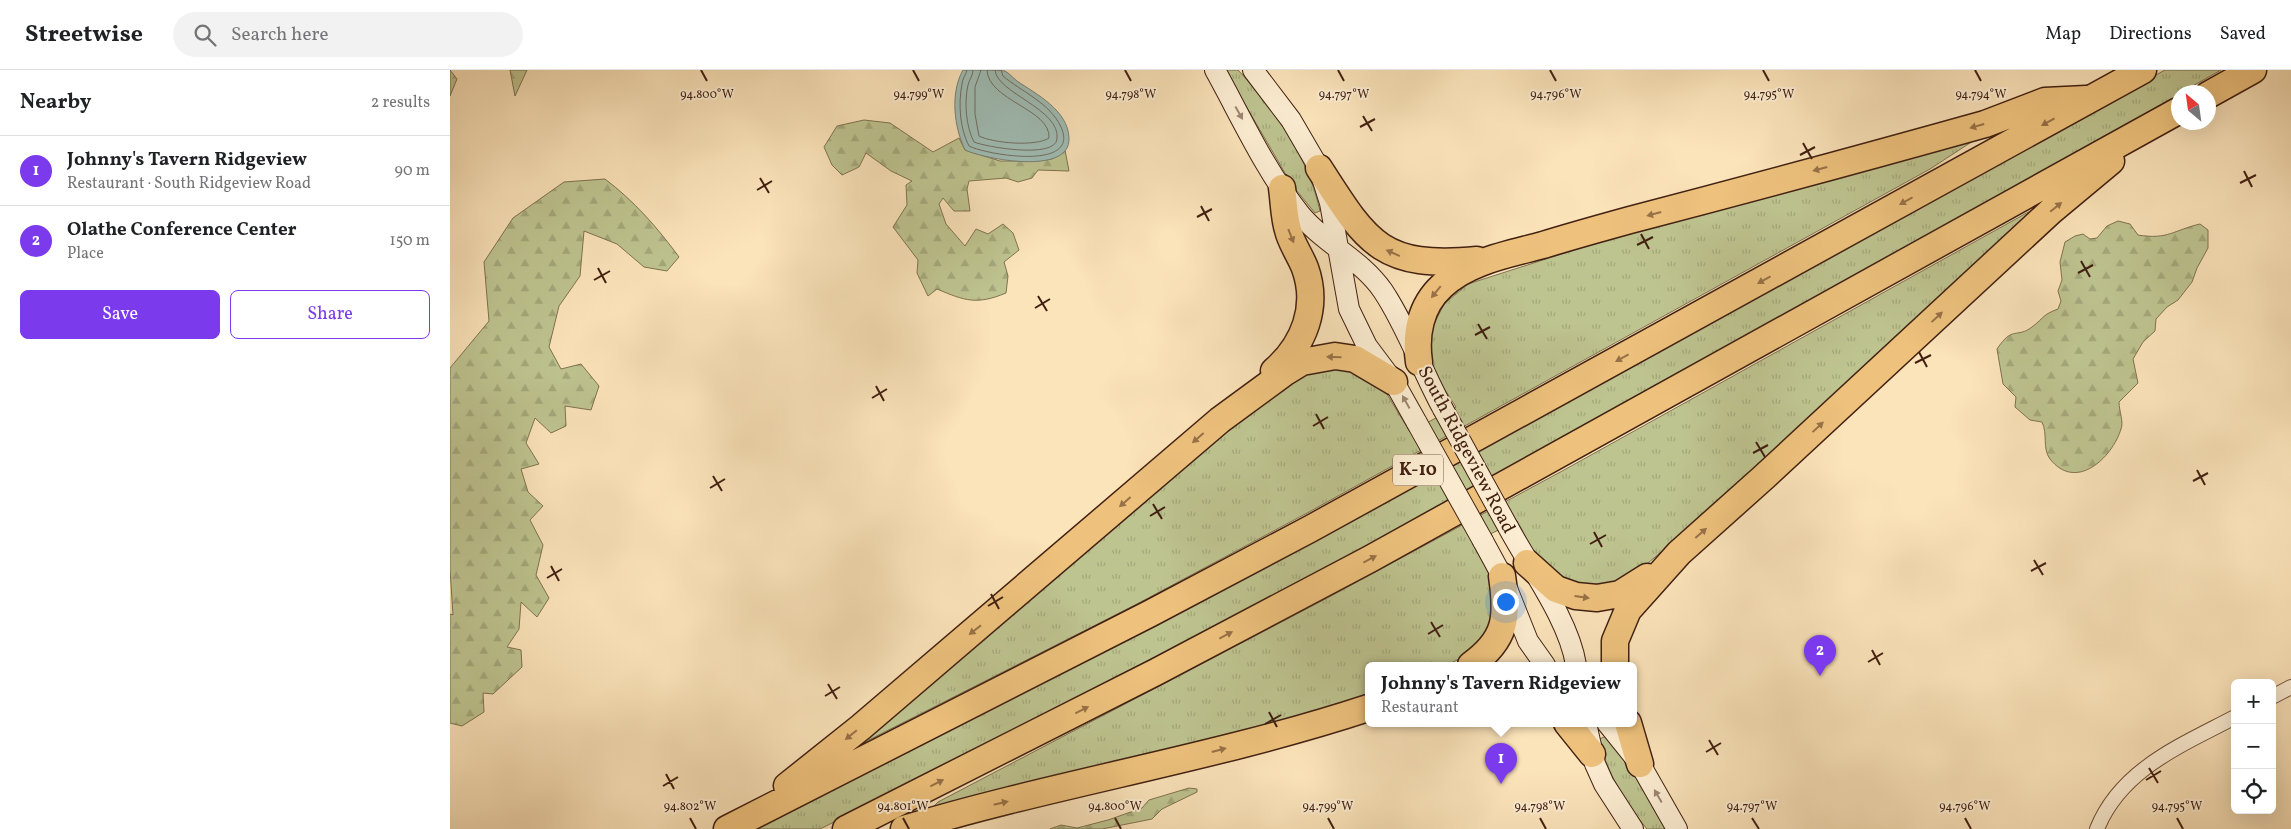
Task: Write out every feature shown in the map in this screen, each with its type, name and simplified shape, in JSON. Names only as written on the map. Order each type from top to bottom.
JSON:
[{"type":"highway","name":"K-10","points":[[732,826],[1151,613],[1310,529],[2143,70]]},
{"type":"highway","points":[[2216,91],[2253,70]]},
{"type":"highway","points":[[1419,362],[1416,341],[1425,309],[1441,286],[1476,265],[1509,254],[1976,126],[2045,101],[2091,99]]},
{"type":"highway","points":[[846,829],[1156,672],[1370,559],[2171,116]]},
{"type":"highway","points":[[1527,562],[1556,589],[1576,596],[1597,598],[1620,594],[1653,574],[1764,477],[2051,210],[2088,182],[2145,130]]},
{"type":"highway","points":[[1319,168],[1354,222],[1389,252],[1417,261],[1444,262],[1476,260],[1509,254]]},
{"type":"highway","points":[[732,826],[861,727],[1220,420],[1279,367],[1295,350],[1306,328],[1310,311],[1306,270],[1288,230],[1282,188]]},
{"type":"highway","points":[[1220,420],[1284,373],[1302,362],[1317,358],[1335,356],[1356,359],[1394,382]]},
{"type":"highway","points":[[1615,662],[1616,641],[1628,610],[1679,553]]},
{"type":"highway","points":[[1474,662],[1491,647],[1504,622],[1506,610],[1502,576]]},
{"type":"highway","points":[[904,829],[958,813],[1172,762],[1365,709]]},
{"type":"highway","points":[[1570,727],[1592,754]]},
{"type":"highway","points":[[1629,727],[1640,764]]},
{"type":"main road","name":"South Ridgeview Road","points":[[1215,70],[1282,188],[1303,218],[1372,276],[1392,306],[1443,409],[1567,634],[1575,662]]},
{"type":"main road","name":"South Ridgeview Road","points":[[1253,70],[1291,120],[1319,168],[1330,203],[1344,290],[1356,328],[1394,382],[1417,423],[1502,576],[1528,641],[1543,662]]},
{"type":"main road","points":[[1587,727],[1592,754],[1604,784],[1633,829]]},
{"type":"main road","points":[[1610,727],[1640,764],[1677,829]]},
{"type":"street","points":[[2276,695],[2291,688]]},
{"type":"street","points":[[2097,829],[2106,809],[2139,772],[2169,752],[2231,719]]},
{"type":"green space","points":[[450,70],[457,79],[450,96]]},
{"type":"green space","points":[[510,70],[527,70],[515,96]]},
{"type":"green space","points":[[1225,70],[1238,70],[1277,118],[1299,153],[1315,191],[1320,211],[1315,213],[1292,185]]},
{"type":"green space","points":[[2165,70],[2221,70],[2194,85],[2171,85],[2171,99],[2090,147],[1403,527],[1053,713],[820,829],[753,829],[1711,321]]},
{"type":"green space","points":[[864,120],[890,123],[933,152],[959,138],[965,150],[1000,161],[1052,159],[1065,150],[1069,171],[1038,170],[1032,178],[1018,182],[1006,178],[969,181],[967,189],[970,211],[954,211],[943,198],[939,204],[946,224],[965,246],[976,229],[988,234],[1003,224],[1013,233],[1019,250],[1004,262],[1008,276],[1006,293],[987,299],[971,300],[963,299],[937,289],[928,296],[917,273],[918,260],[893,227],[907,205],[906,185],[912,181],[891,171],[866,153],[859,167],[842,175],[832,165],[824,147],[837,126]]},
{"type":"green space","points":[[1976,139],[1930,169],[1309,512],[1137,604],[859,745],[1153,486],[1300,375],[1337,368],[1354,372],[1385,391],[1410,432],[1456,407],[1434,373],[1430,346],[1432,328],[1444,304],[1468,284],[1724,202]]},
{"type":"green space","points":[[605,179],[645,215],[679,257],[667,271],[644,267],[617,244],[584,231],[580,276],[559,306],[549,347],[561,369],[581,364],[599,386],[591,410],[565,406],[566,426],[551,433],[535,418],[526,443],[539,464],[521,469],[528,492],[543,506],[530,520],[543,545],[536,575],[549,598],[537,617],[521,602],[519,629],[507,647],[521,650],[522,667],[493,694],[483,693],[484,712],[462,726],[450,723],[450,614],[453,615],[450,569],[450,368],[489,321],[484,262],[513,218],[564,182]]},
{"type":"green space","points":[[2032,210],[2036,214],[1740,486],[1642,568],[1630,575],[1618,581],[1594,585],[1570,580],[1547,565],[1535,553],[1517,521],[1472,543],[1490,577],[1494,591],[1494,604],[1492,618],[1487,630],[1470,652],[1458,660],[1453,662],[1365,662],[1365,696],[1121,769],[931,809],[938,802],[1331,596],[1564,470]]},
{"type":"green space","points":[[2118,221],[2130,224],[2138,235],[2148,236],[2164,235],[2200,224],[2208,230],[2208,248],[2192,282],[2178,300],[2167,307],[2156,319],[2155,331],[2143,342],[2133,359],[2138,383],[2119,402],[2122,426],[2110,451],[2092,467],[2082,472],[2071,472],[2060,468],[2050,459],[2046,450],[2045,431],[2042,422],[2030,420],[2015,407],[2016,397],[2003,384],[1997,349],[2007,337],[2027,330],[2046,315],[2058,309],[2061,301],[2058,291],[2062,280],[2060,262],[2065,242],[2083,234],[2090,239],[2097,238],[2107,226]]},
{"type":"green space","points":[[1607,736],[1629,763],[1665,829],[1647,829],[1624,798],[1602,752],[1599,739]]},
{"type":"green space","points":[[1189,788],[1197,789],[1197,792],[1162,809],[1152,819],[1102,829],[1050,829],[1061,825],[1077,828],[1108,820],[1142,808],[1149,800]]},
{"type":"water","points":[[963,70],[1005,71],[1042,97],[1063,119],[1069,138],[1066,150],[1056,157],[1042,161],[1025,162],[975,154],[965,150],[958,131],[955,110],[956,89]]},
{"type":"place","name":"Olathe Conference Center","points":[[1820,676]]},
{"type":"place","name":"Johnny's Tavern Ridgeview","points":[[1501,784]]}]
